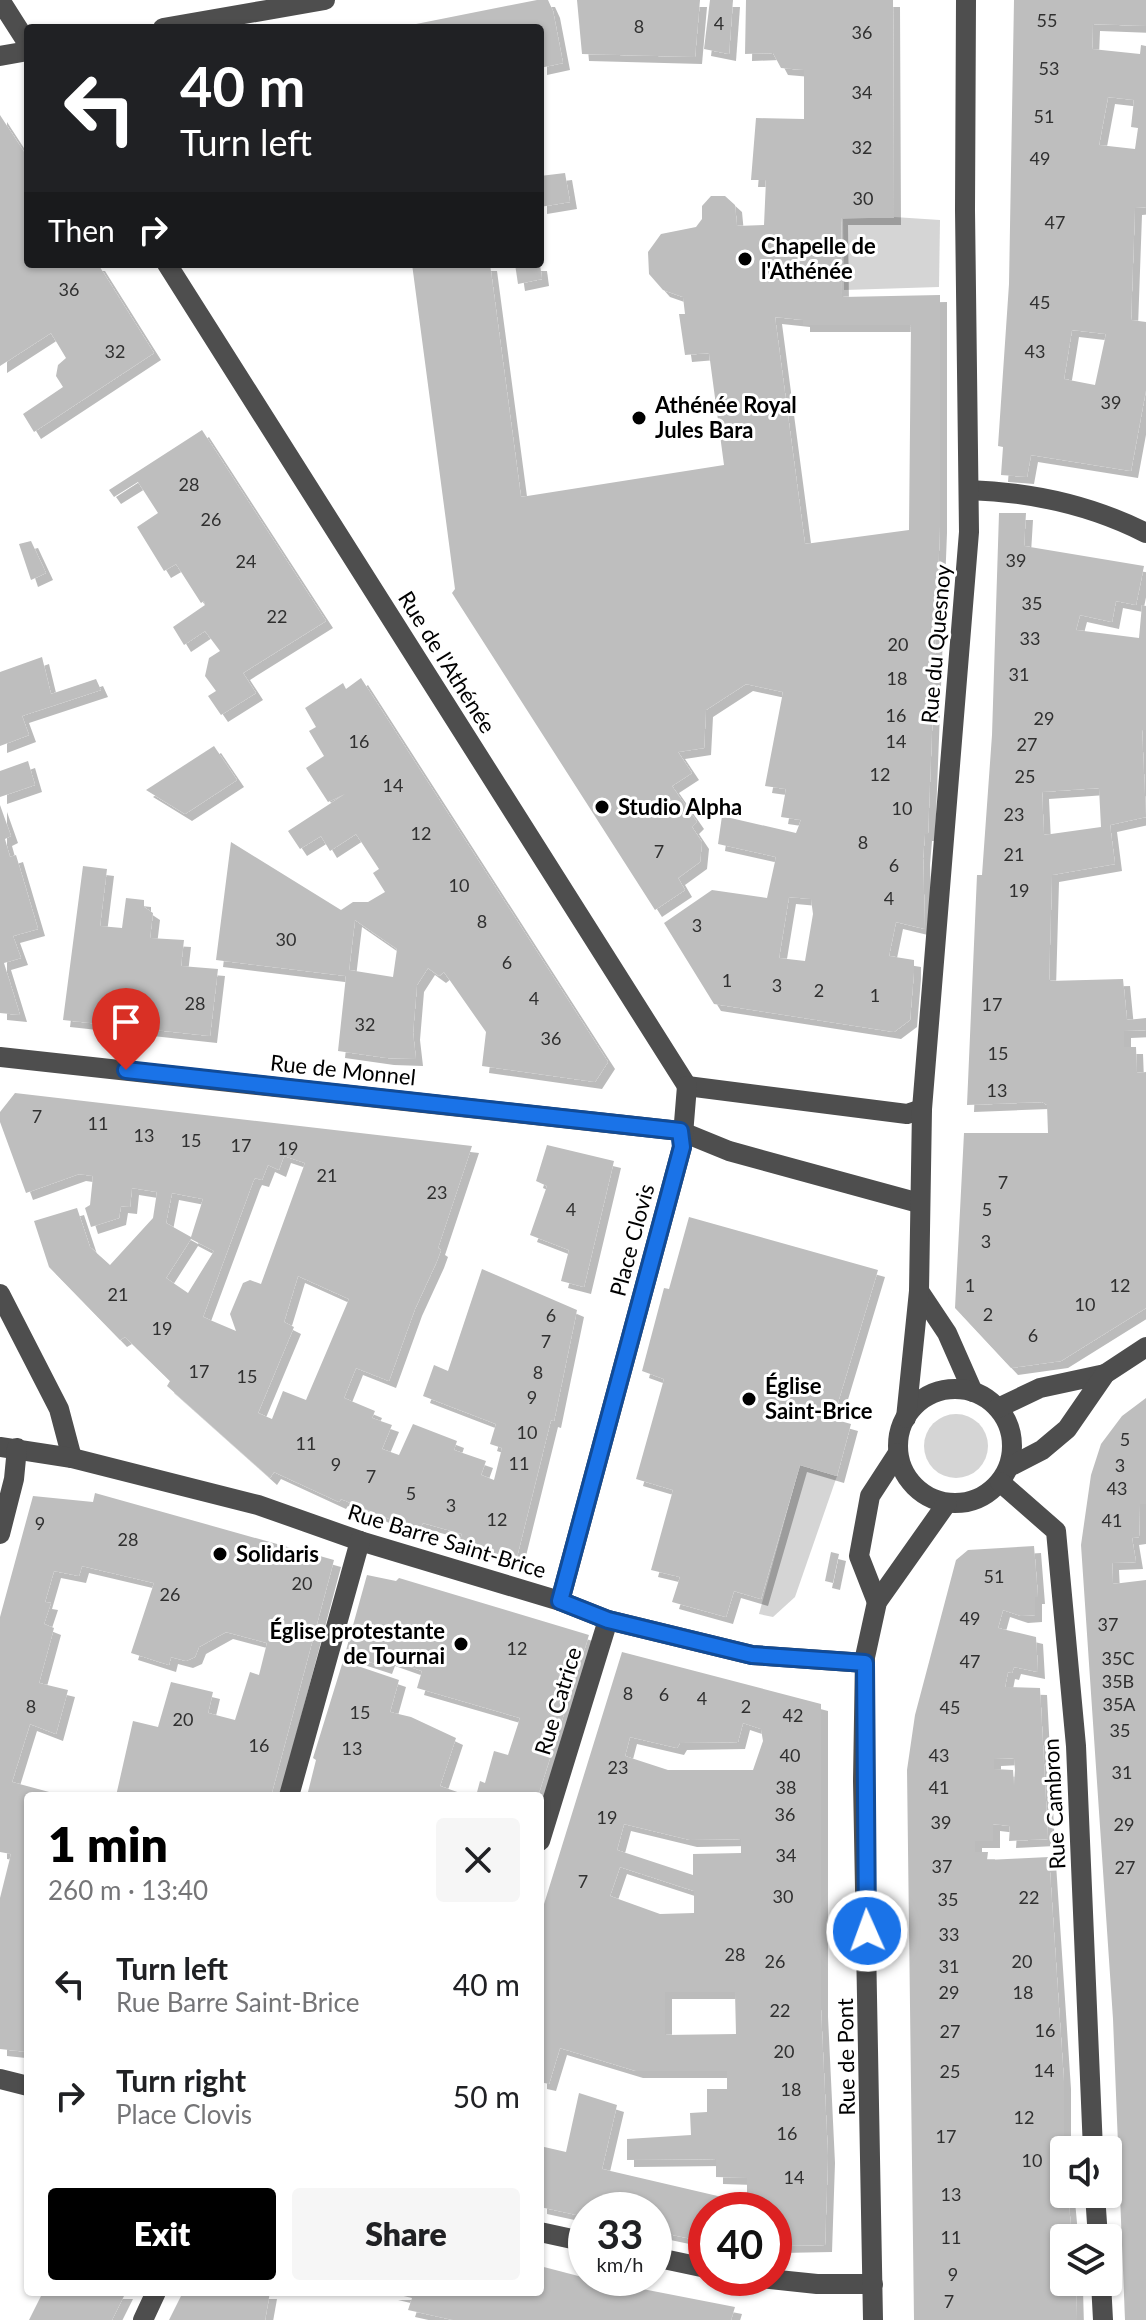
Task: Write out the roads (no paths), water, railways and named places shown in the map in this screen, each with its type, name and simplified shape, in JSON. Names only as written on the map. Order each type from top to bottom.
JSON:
[{"type":"street","points":[[0,0],[24,38]]},
{"type":"street","points":[[186,24],[325,0]]},
{"type":"street","name":"Rue du Quesnoy","points":[[906,1418],[919,1291],[922,1109],[969,532],[966,0]]},
{"type":"street","points":[[0,56],[24,52]]},
{"type":"street","name":"Rue de l'Athénée","points":[[170,268],[687,1086]]},
{"type":"street","points":[[969,490],[1006,491],[1105,512],[1146,533]]},
{"type":"street","name":"Rue de Monnel","points":[[0,1057],[680,1131]]},
{"type":"street","points":[[687,1086],[907,1114],[922,1109]]},
{"type":"street","name":"Place Clovis","points":[[560,1601],[682,1147],[680,1131],[687,1086]]},
{"type":"street","points":[[680,1131],[729,1151],[919,1203]]},
{"type":"street","points":[[919,1291],[947,1333],[973,1392]]},
{"type":"street","points":[[0,1294],[59,1409],[72,1458]]},
{"type":"street","points":[[998,1408],[1040,1388],[1105,1374],[1146,1347]]},
{"type":"street","points":[[1005,1474],[1013,1441],[998,1408],[973,1392],[947,1389],[923,1399],[906,1418],[899,1434],[898,1453],[906,1476],[922,1493],[947,1503],[965,1503],[986,1495],[1005,1474],[1067,1429],[1105,1374]]},
{"type":"street","points":[[0,1534],[14,1479],[8,1448]]},
{"type":"street","name":"Rue Barre Saint-Brice","points":[[8,1448],[72,1458],[258,1505],[360,1541],[560,1601],[608,1620],[752,1655],[865,1663]]},
{"type":"street","points":[[877,1602],[859,1556],[870,1496],[898,1453]]},
{"type":"street","name":"Rue Cambron","points":[[1005,1474],[1056,1531],[1076,1746],[1092,2136]]},
{"type":"street","name":"Rue de Pont","points":[[873,2320],[863,1781],[865,1663],[877,1602],[947,1503]]},
{"type":"street","points":[[290,1792],[360,1541]]},
{"type":"street","name":"Rue Catrice","points":[[544,1828],[608,1620]]},
{"type":"street","points":[[0,2079],[24,2085]]},
{"type":"street","points":[[544,2233],[568,2238]]},
{"type":"street","points":[[792,2281],[873,2284]]},
{"type":"street","points":[[143,2320],[154,2296]]},
{"type":"street","points":[[1102,2296],[1103,2320]]},
{"type":"place","name":"Chapelle de l'Athénée","points":[[745,259]]},
{"type":"place","name":"Athénée Royal Jules Bara","points":[[639,418]]},
{"type":"place","name":"Studio Alpha","points":[[602,807]]},
{"type":"place","name":"Église Saint-Brice","points":[[749,1399]]},
{"type":"place","name":"Solidaris","points":[[220,1554]]},
{"type":"place","name":"Église protestante de Tournai","points":[[461,1644]]}]
